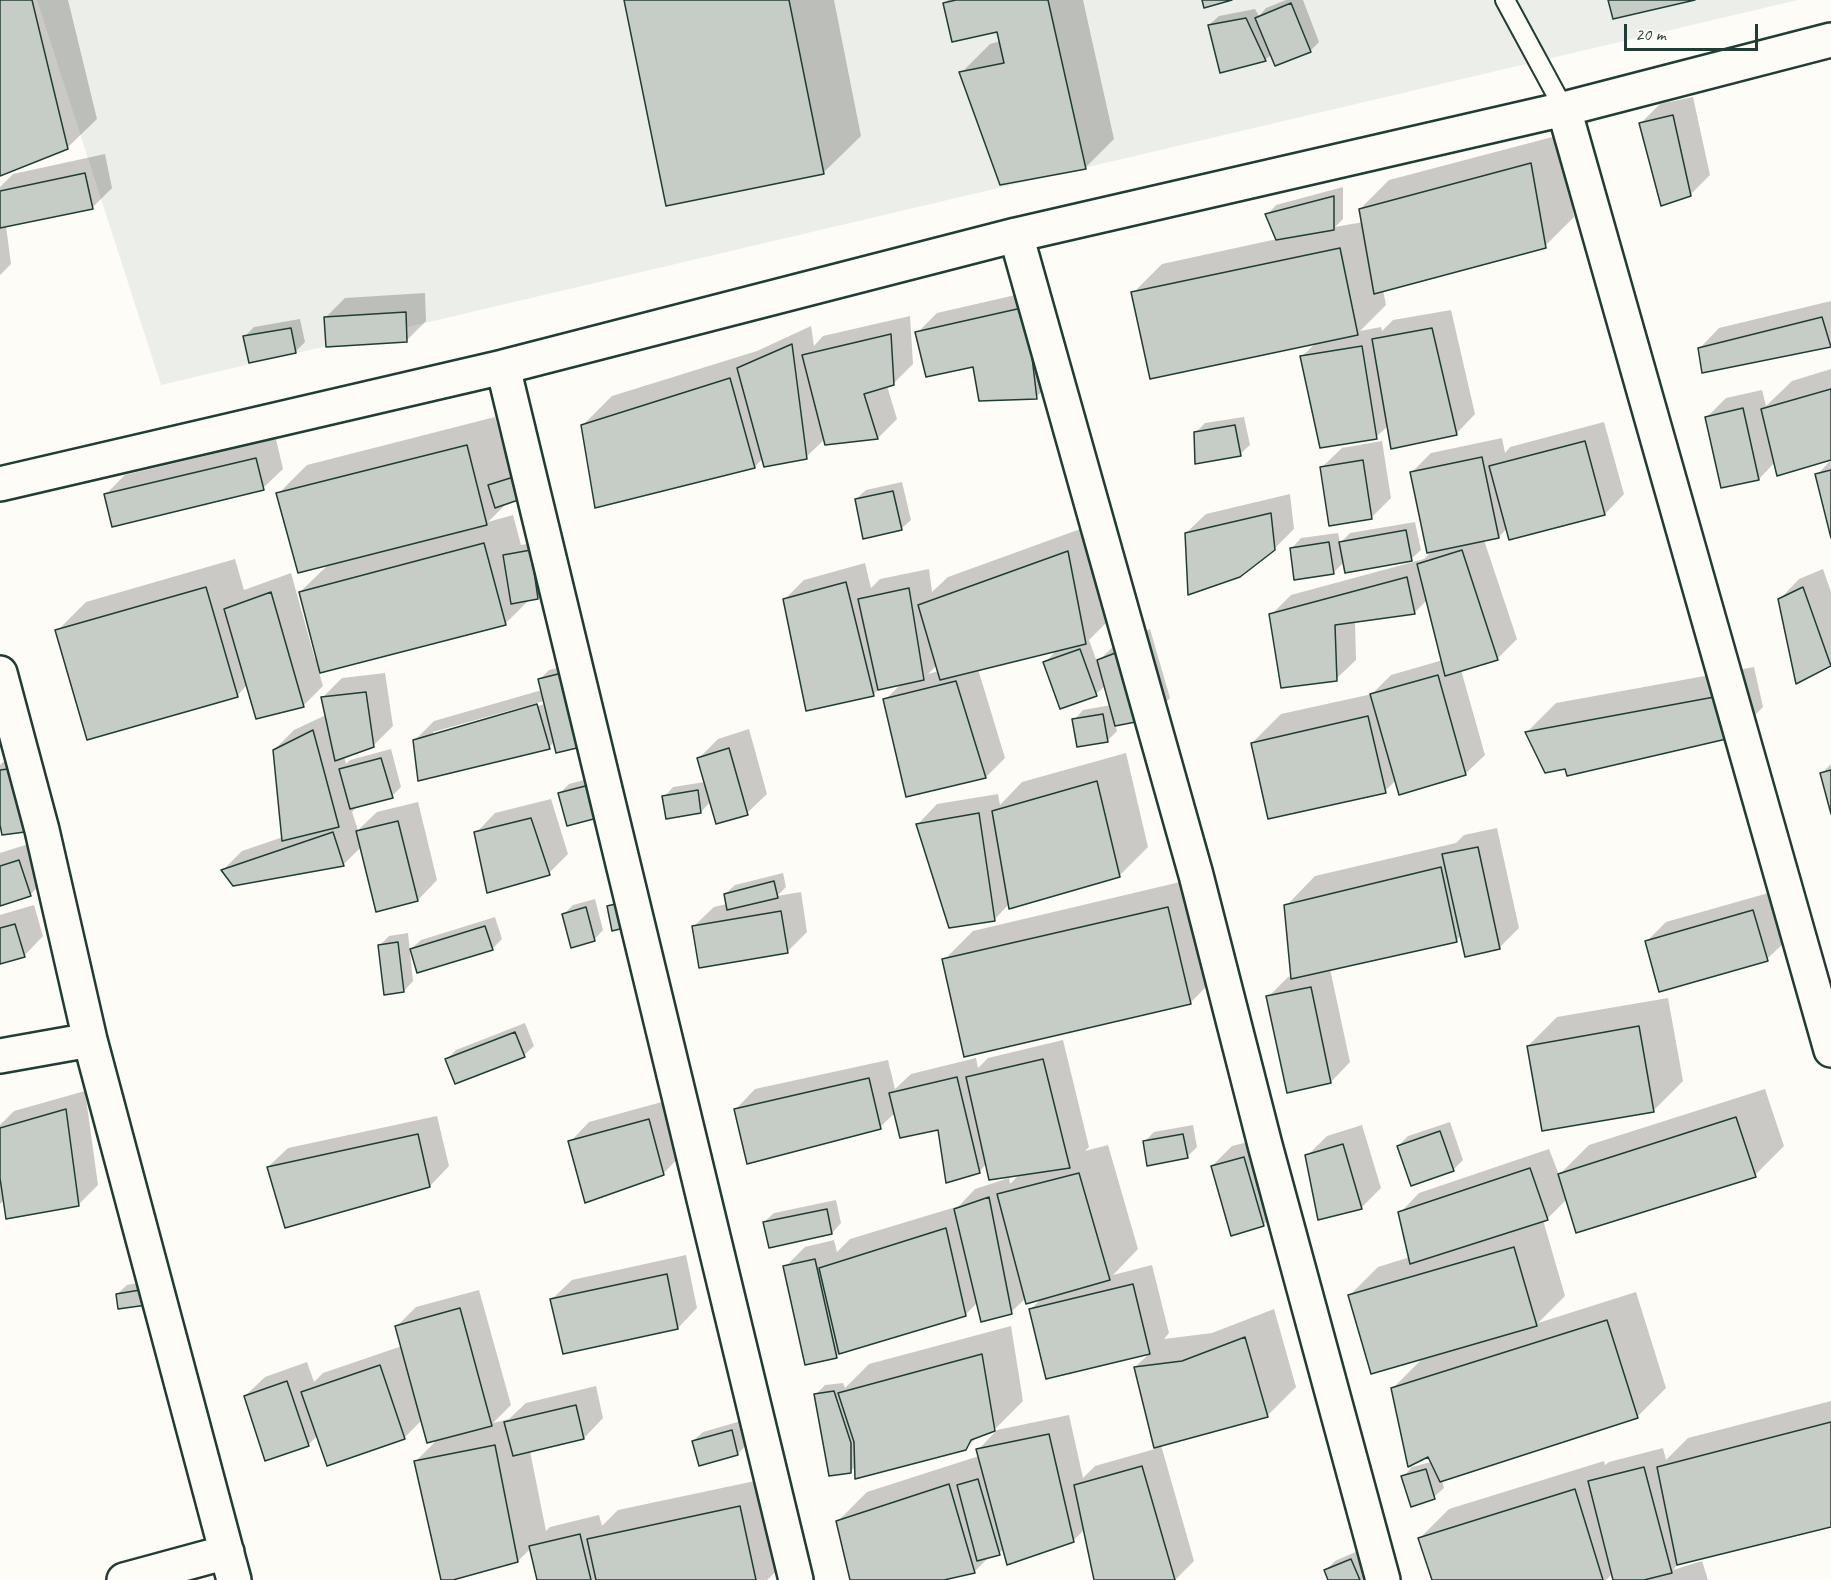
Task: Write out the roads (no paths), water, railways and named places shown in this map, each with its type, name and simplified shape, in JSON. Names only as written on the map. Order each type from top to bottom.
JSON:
[{"type":"street","points":[[0,484],[503,367],[1016,235],[1564,109],[1831,40]]},
{"type":"street","points":[[1564,109],[1831,1050]]},
{"type":"street","points":[[1016,235],[1196,875],[1265,1145],[1383,1580]]},
{"type":"street","points":[[503,367],[796,1580]]},
{"type":"street","points":[[0,673],[42,830],[90,1040],[230,1566],[124,1580]]},
{"type":"street","points":[[0,1056],[90,1040]]},
{"type":"lane","points":[[1505,0],[1564,109]]}]
